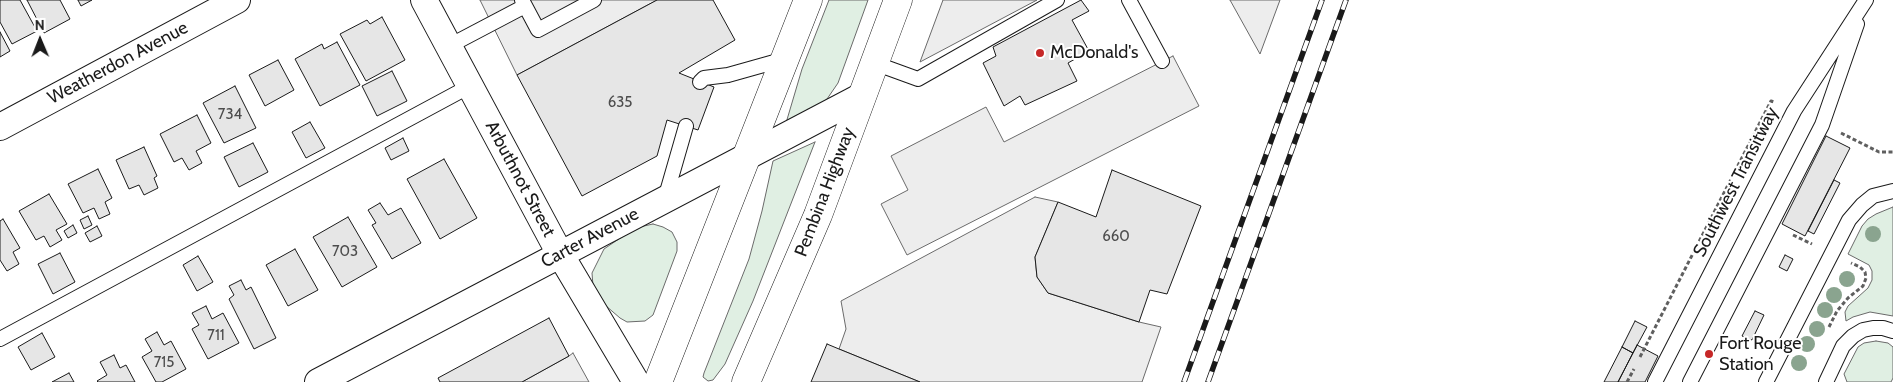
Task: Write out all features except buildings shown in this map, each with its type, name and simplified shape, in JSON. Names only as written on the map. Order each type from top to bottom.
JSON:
[{"type":"main road","points":[[658,382],[808,0]]},
{"type":"main road","name":"Pembina Highway","points":[[746,382],[818,215],[898,0]]},
{"type":"street","name":"Weatherdon Avenue","points":[[0,127],[237,0]]},
{"type":"street","name":"Arbuthnot Street","points":[[424,0],[560,254],[636,382]]},
{"type":"street","name":"Carter Avenue","points":[[318,382],[862,96]]},
{"type":"lane","points":[[449,46],[523,3],[538,30],[594,0]]},
{"type":"lane","points":[[874,63],[918,79],[1057,0]]},
{"type":"lane","points":[[1129,0],[1162,61]]},
{"type":"lane","name":"Southwest Transitway","points":[[1654,382],[1794,111],[1864,3]]},
{"type":"lane","name":"Southwest Transitway","points":[[1690,382],[1822,124],[1864,3]]},
{"type":"lane","points":[[700,82],[704,78],[728,75],[786,58]]},
{"type":"lane","points":[[0,339],[470,86]]},
{"type":"lane","points":[[665,199],[686,126]]},
{"type":"lane","points":[[1766,382],[1849,220],[1872,196],[1893,191]]},
{"type":"lane","points":[[1826,382],[1843,346],[1852,336],[1863,330],[1873,328],[1893,331]]},
{"type":"path","points":[[1627,382],[1771,101]]},
{"type":"green space","points":[[829,0],[868,0],[838,83],[827,99],[809,114],[786,123],[802,69]]},
{"type":"green space","points":[[815,142],[753,301],[725,364],[713,380],[708,381],[703,377],[704,373],[749,259],[773,161]]},
{"type":"green space","points":[[1893,207],[1893,316],[1870,312],[1846,321],[1845,312],[1848,306],[1868,288],[1872,280],[1872,271],[1869,265],[1848,254],[1862,226],[1868,219]]},
{"type":"green space","points":[[653,224],[672,232],[677,242],[677,251],[653,315],[645,321],[627,322],[598,299],[593,286],[592,273],[604,249],[635,228]]},
{"type":"green space","points":[[1876,341],[1888,343],[1893,347],[1893,378],[1891,382],[1847,382],[1844,374],[1858,347],[1864,343]]},
{"type":"shaded area","points":[[480,0],[657,0],[517,75]]},
{"type":"shaded area","points":[[943,0],[1037,0],[920,62]]},
{"type":"shaded area","points":[[1230,0],[1280,0],[1260,54]]},
{"type":"shaded area","points":[[1173,56],[1199,106],[907,255],[881,204],[908,190],[891,156],[986,107],[1004,142]]},
{"type":"shaded area","points":[[1035,197],[1058,202],[1035,257],[1037,277],[1048,293],[1139,322],[1161,327],[1142,382],[920,382],[839,349],[846,329],[841,301]]},
{"type":"shaded area","points":[[573,353],[589,382],[522,382],[569,356]]},
{"type":"railway","points":[[1184,382],[1322,0]]},
{"type":"railway","points":[[1208,382],[1346,0]]},
{"type":"place","name":"McDonald's","points":[[1040,53]]},
{"type":"place","name":"Fort Rouge Station","points":[[1709,354]]}]
